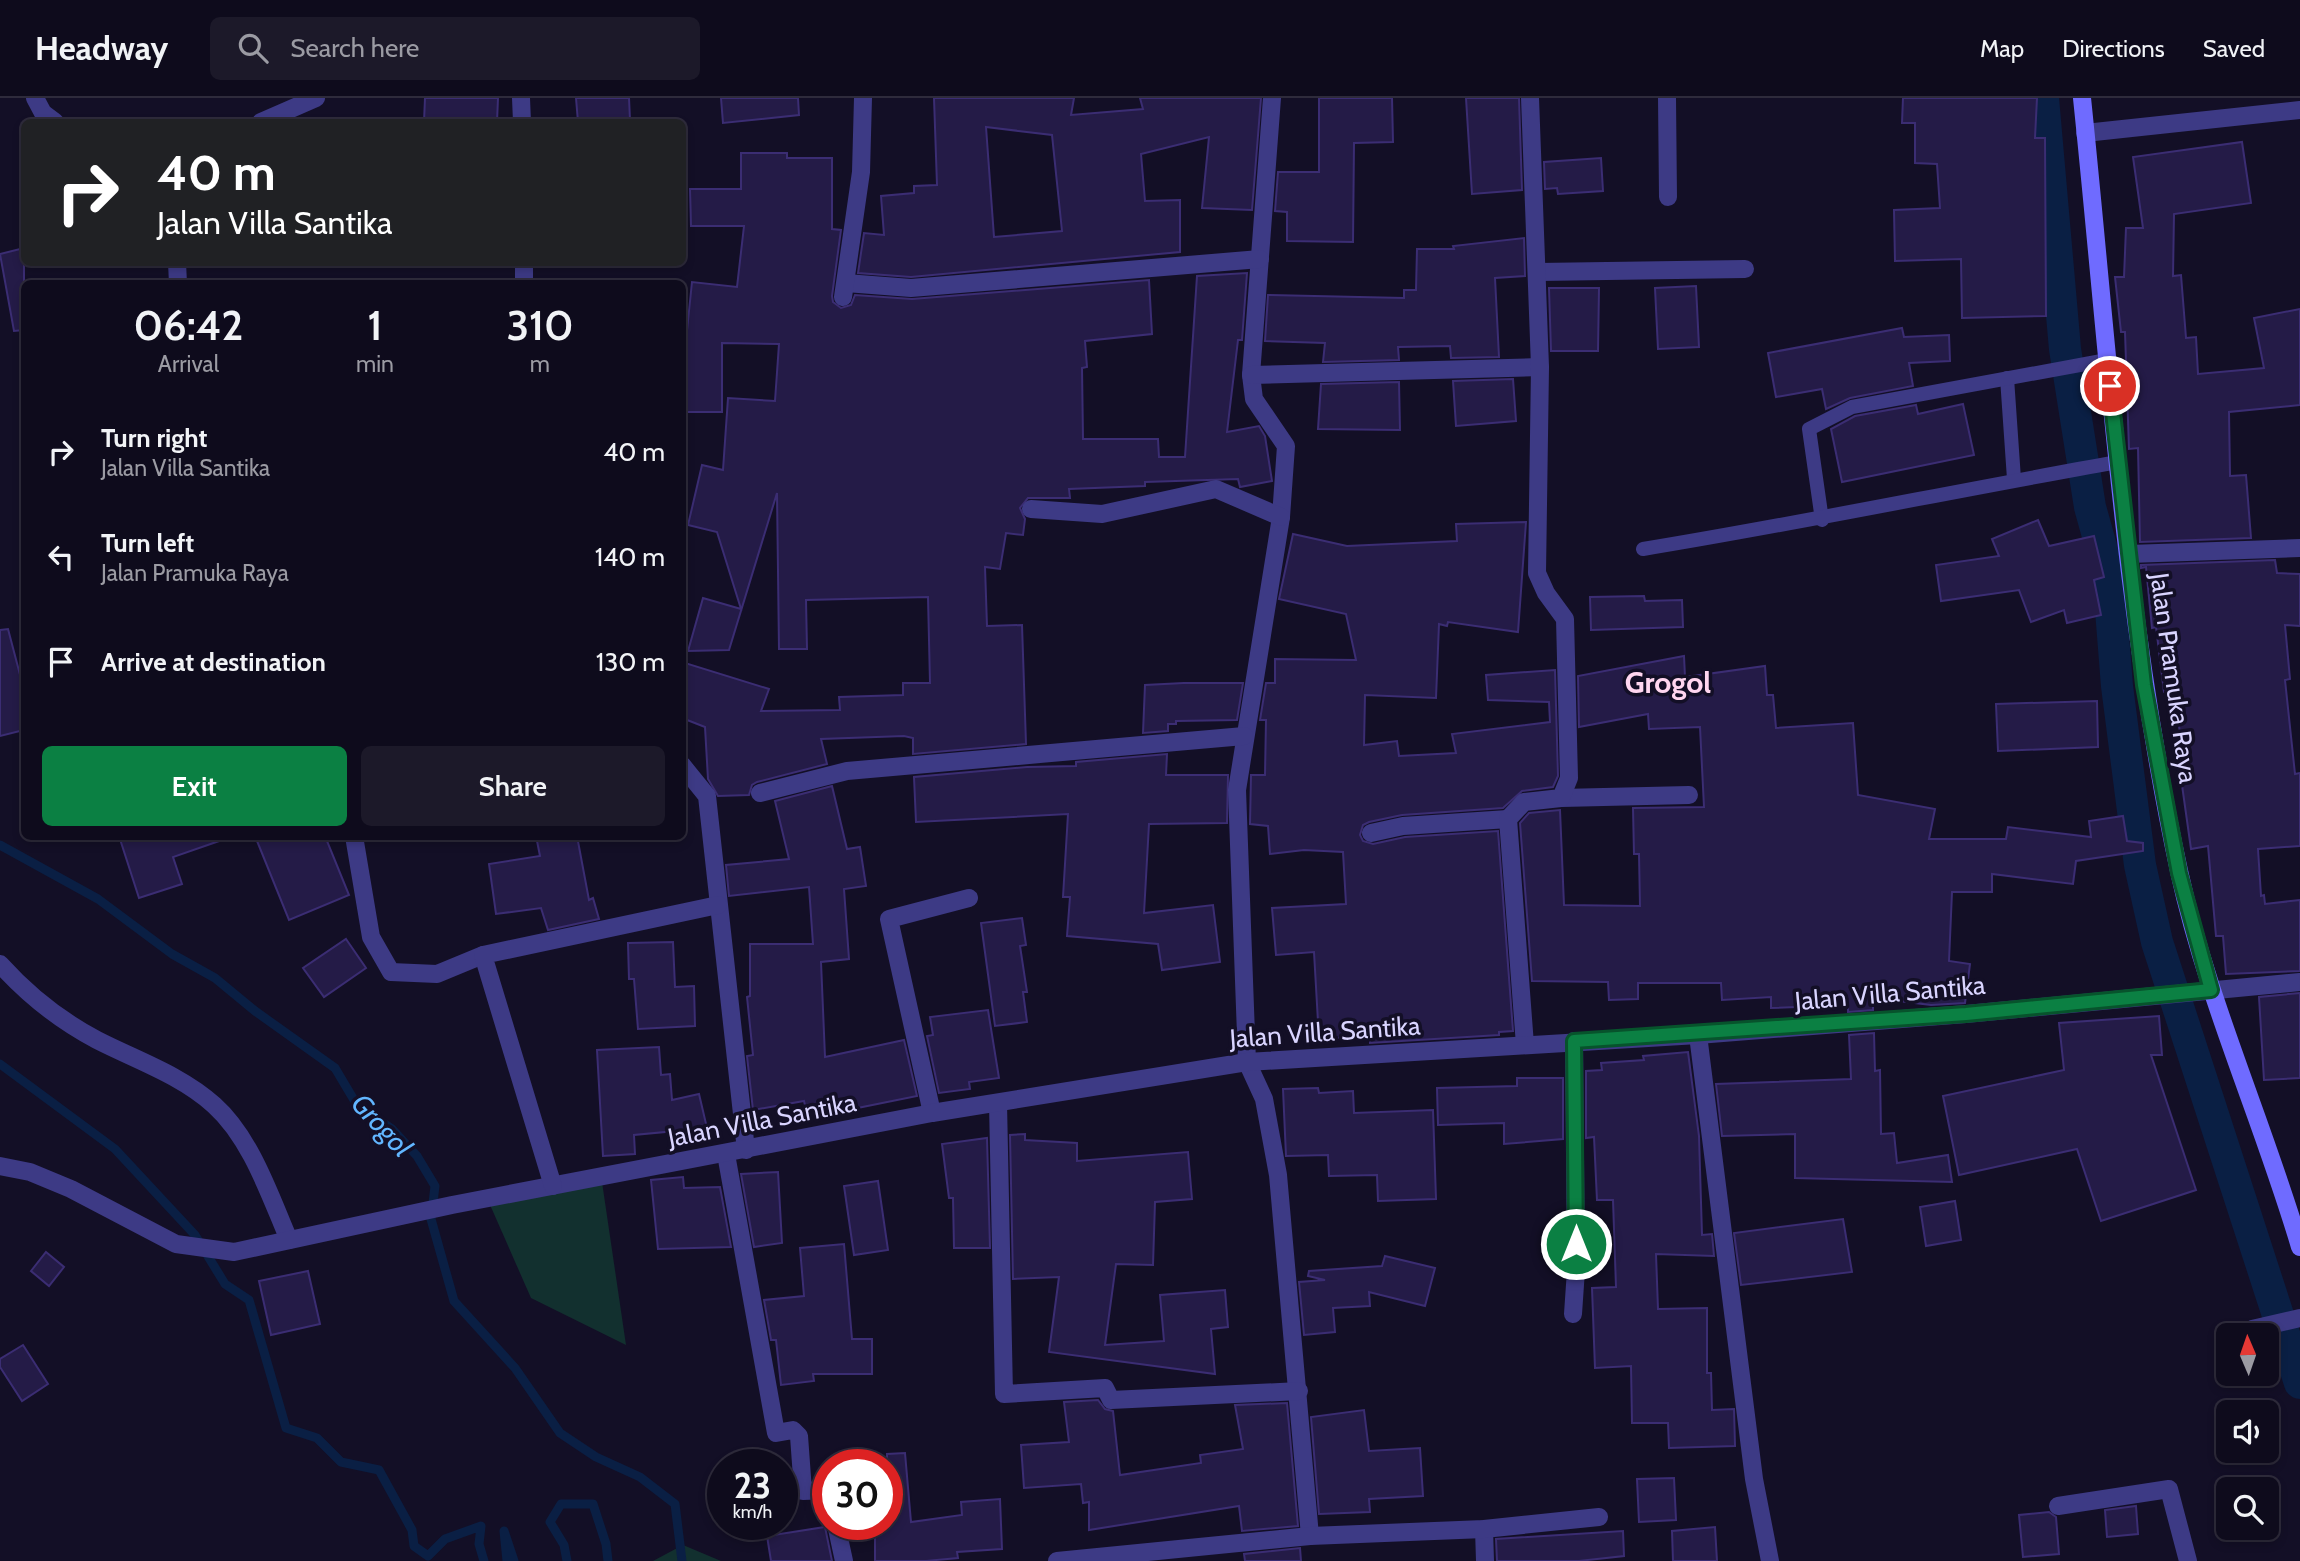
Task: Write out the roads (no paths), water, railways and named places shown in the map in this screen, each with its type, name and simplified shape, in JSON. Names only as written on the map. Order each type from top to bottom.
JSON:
[{"type":"street","points":[[36,98],[43,113],[51,119]]},
{"type":"street","points":[[268,119],[316,98]]},
{"type":"street","points":[[521,98],[522,119]]},
{"type":"street","points":[[863,98],[861,172],[844,290],[911,288],[1260,259]]},
{"type":"street","points":[[1272,98],[1251,375],[1254,399],[1286,446],[1281,517],[1237,790],[1248,1062],[1264,1099],[1278,1175],[1310,1536]]},
{"type":"street","points":[[1530,98],[1540,367],[1537,573],[1546,593],[1565,619],[1569,778],[1561,797]]},
{"type":"street","points":[[1667,98],[1668,197]]},
{"type":"street","name":"Jalan Pramuka Raya","points":[[2082,98],[2098,362],[2108,464],[2129,554],[2144,685],[2174,848],[2211,990],[2295,1219],[2300,1247]]},
{"type":"street","points":[[2085,134],[2300,110]]},
{"type":"street","points":[[1538,272],[1745,269]]},
{"type":"street","points":[[1251,375],[1540,367]]},
{"type":"street","points":[[1031,509],[1102,514],[1216,489],[1281,517]]},
{"type":"street","points":[[2129,554],[2300,548]]},
{"type":"street","points":[[760,793],[847,771],[1244,736]]},
{"type":"street","points":[[686,770],[707,796],[746,1150]]},
{"type":"street","points":[[1371,833],[1403,826],[1508,818],[1524,802],[1561,797],[1689,794]]},
{"type":"street","points":[[1508,818],[1525,1045]]},
{"type":"street","points":[[355,840],[371,937],[391,972],[437,974],[483,955],[718,905]]},
{"type":"street","points":[[932,1113],[889,919],[969,898]]},
{"type":"street","points":[[483,955],[553,1186]]},
{"type":"street","points":[[0,964],[53,1012],[96,1039],[181,1082],[214,1104],[232,1124],[246,1149],[289,1240]]},
{"type":"street","name":"Jalan Villa Santika","points":[[0,1166],[30,1172],[71,1189],[176,1244],[234,1252],[452,1205],[932,1113],[1248,1062],[1698,1035],[2300,982]]},
{"type":"street","points":[[1698,1035],[1754,1479],[1770,1561]]},
{"type":"street","points":[[1573,1314],[1576,1269],[1574,1041]]},
{"type":"street","points":[[998,1103],[1004,1394],[1105,1388],[1111,1400],[1299,1391]]},
{"type":"street","points":[[726,1154],[776,1433],[793,1430],[799,1436],[803,1491],[812,1491]]},
{"type":"street","points":[[2277,1323],[2299,1318]]},
{"type":"street","points":[[2058,1506],[2169,1489],[2189,1561]]},
{"type":"street","points":[[1057,1561],[1189,1555],[1310,1536],[1484,1529],[1600,1517]]},
{"type":"street","points":[[1484,1529],[1485,1561]]},
{"type":"street","points":[[839,1540],[844,1561]]},
{"type":"lane","points":[[1822,520],[1810,429],[1852,407],[2098,362]]},
{"type":"lane","points":[[2007,378],[2014,480]]},
{"type":"lane","points":[[1643,549],[1822,520],[2014,480],[2108,464]]},
{"type":"waterway","points":[[2043,98],[2065,349],[2090,507],[2108,572],[2117,686],[2140,865],[2157,942],[2300,1383]]},
{"type":"waterway","name":"Grogol","points":[[0,845],[98,899],[172,954],[215,978],[255,1011],[335,1068],[357,1105],[392,1129],[417,1156],[435,1186],[431,1219],[454,1301],[515,1368],[560,1433],[596,1457],[640,1477],[675,1504],[682,1561]]},
{"type":"waterway","name":"Grogol","points":[[0,1064],[115,1149],[195,1235],[225,1284],[249,1300],[286,1428],[317,1438],[341,1462],[379,1470],[412,1530],[414,1546],[428,1556],[445,1539],[481,1526],[479,1544],[484,1561]]},
{"type":"waterway","name":"Grogol","points":[[567,1561],[564,1545],[550,1522],[561,1504],[593,1504],[606,1544],[608,1561]]},
{"type":"waterway","name":"Grogol","points":[[507,1561],[504,1531],[514,1561]]},
{"type":"district","name":"Grogol","points":[[1668,682]]}]
